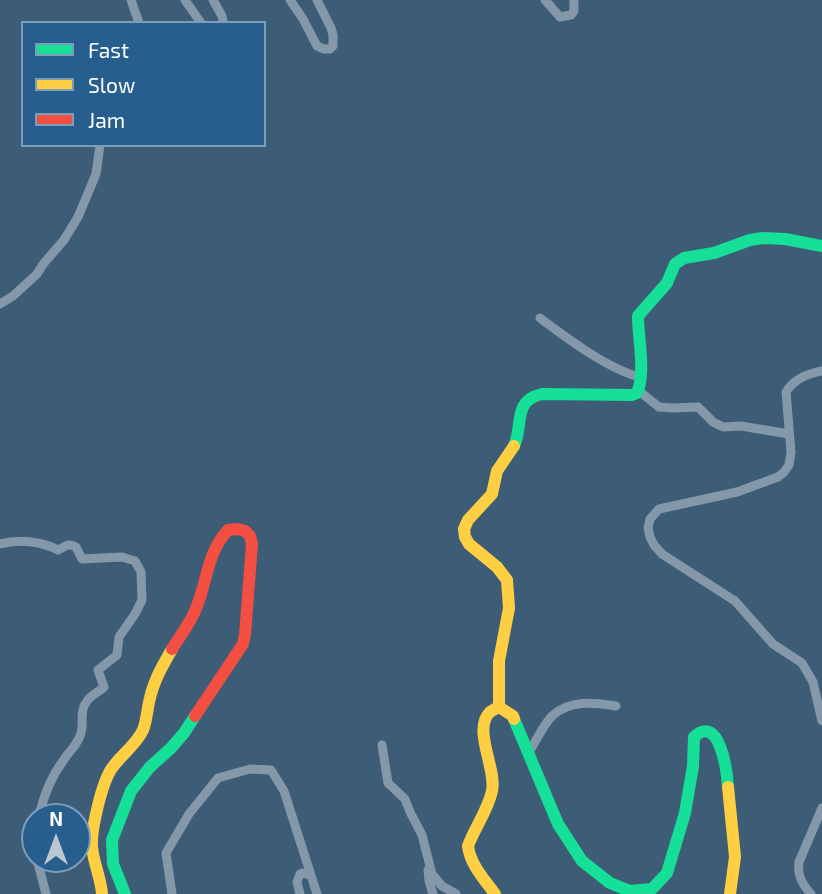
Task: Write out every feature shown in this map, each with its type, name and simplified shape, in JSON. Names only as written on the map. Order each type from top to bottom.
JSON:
[{"type":"street","points":[[131,0],[138,21]]},
{"type":"street","points":[[185,0],[200,21]]},
{"type":"street","points":[[213,0],[223,21]]},
{"type":"street","points":[[290,0],[317,46],[330,49],[333,46],[333,35],[317,0]]},
{"type":"street","points":[[545,0],[560,17],[571,15],[576,6],[574,0]]},
{"type":"street","points":[[0,304],[37,274],[64,240],[88,197],[96,174],[100,147]]},
{"type":"street","points":[[639,391],[639,316],[667,283],[672,268],[679,260],[714,253],[762,238],[822,246]]},
{"type":"street","points":[[540,318],[613,367],[640,377]]},
{"type":"street","points":[[822,371],[797,379],[786,392],[791,452],[789,465],[784,472],[778,477],[737,492],[659,509],[650,519],[648,528],[649,537],[662,554],[735,601],[773,643],[802,663],[813,682],[822,720]]},
{"type":"street","points":[[639,391],[659,407],[698,407],[713,422],[723,427],[740,426],[789,434]]},
{"type":"street","points":[[499,707],[498,672],[510,609],[508,584],[503,571],[472,548],[465,536],[465,526],[491,496],[496,472],[516,443],[522,407],[528,398],[542,394],[632,395],[639,391]]},
{"type":"street","points":[[102,894],[92,847],[93,829],[105,781],[111,769],[141,734],[158,673],[197,608],[210,559],[218,541],[228,530],[237,528],[245,531],[251,539],[243,644],[184,733],[149,767],[131,791],[112,840],[113,864],[125,894]]},
{"type":"street","points":[[0,544],[24,541],[49,546],[58,551],[70,544],[76,547],[82,559],[122,557],[135,561],[141,572],[142,600],[119,637],[117,655],[98,670],[104,687],[84,705],[82,729],[77,743],[63,760],[42,803]]},
{"type":"street","points":[[528,753],[551,717],[565,707],[589,702],[616,706]]},
{"type":"street","points":[[499,707],[513,716],[558,824],[582,861],[610,883],[630,893],[652,889],[667,873],[685,813],[693,766],[695,733],[705,731],[713,734],[723,752],[726,765],[734,857],[730,894]]},
{"type":"street","points":[[495,894],[472,861],[468,847],[492,788],[493,775],[482,731],[489,713],[499,707]]},
{"type":"street","points":[[382,745],[388,783],[405,799],[422,835],[433,894]]},
{"type":"street","points":[[172,894],[166,853],[180,828],[218,778],[250,769],[271,770],[279,781],[317,894]]},
{"type":"street","points":[[811,894],[800,878],[799,862],[822,808]]},
{"type":"street","points":[[428,864],[438,883],[456,894]]},
{"type":"street","points":[[41,873],[46,894]]},
{"type":"street","points":[[300,894],[300,874],[310,875]]},
{"type":"traffic: fast","points":[[514,446],[520,414],[526,402],[533,397],[542,394],[637,393],[641,375],[638,316],[667,283],[675,264],[684,258],[714,253],[762,238],[822,246]]},
{"type":"traffic: fast","points":[[125,894],[113,864],[112,840],[131,791],[150,767],[184,733],[195,716]]},
{"type":"traffic: fast","points":[[514,719],[558,824],[582,861],[610,883],[630,891],[652,889],[667,873],[685,813],[693,766],[694,737],[703,732],[716,738],[724,758],[728,787]]},
{"type":"traffic: slow","points":[[499,707],[499,661],[509,608],[507,580],[497,567],[469,544],[464,529],[468,520],[492,494],[497,471],[514,446]]},
{"type":"traffic: slow","points":[[102,894],[92,846],[101,794],[112,768],[143,730],[154,685],[172,649]]},
{"type":"traffic: slow","points":[[495,894],[475,865],[468,846],[492,791],[493,782],[484,739],[485,719],[499,707],[514,719]]},
{"type":"traffic: slow","points":[[728,787],[735,857],[730,894]]},
{"type":"traffic: jam","points":[[172,649],[195,612],[212,557],[221,539],[228,530],[245,531],[252,544],[243,644],[195,716]]}]
